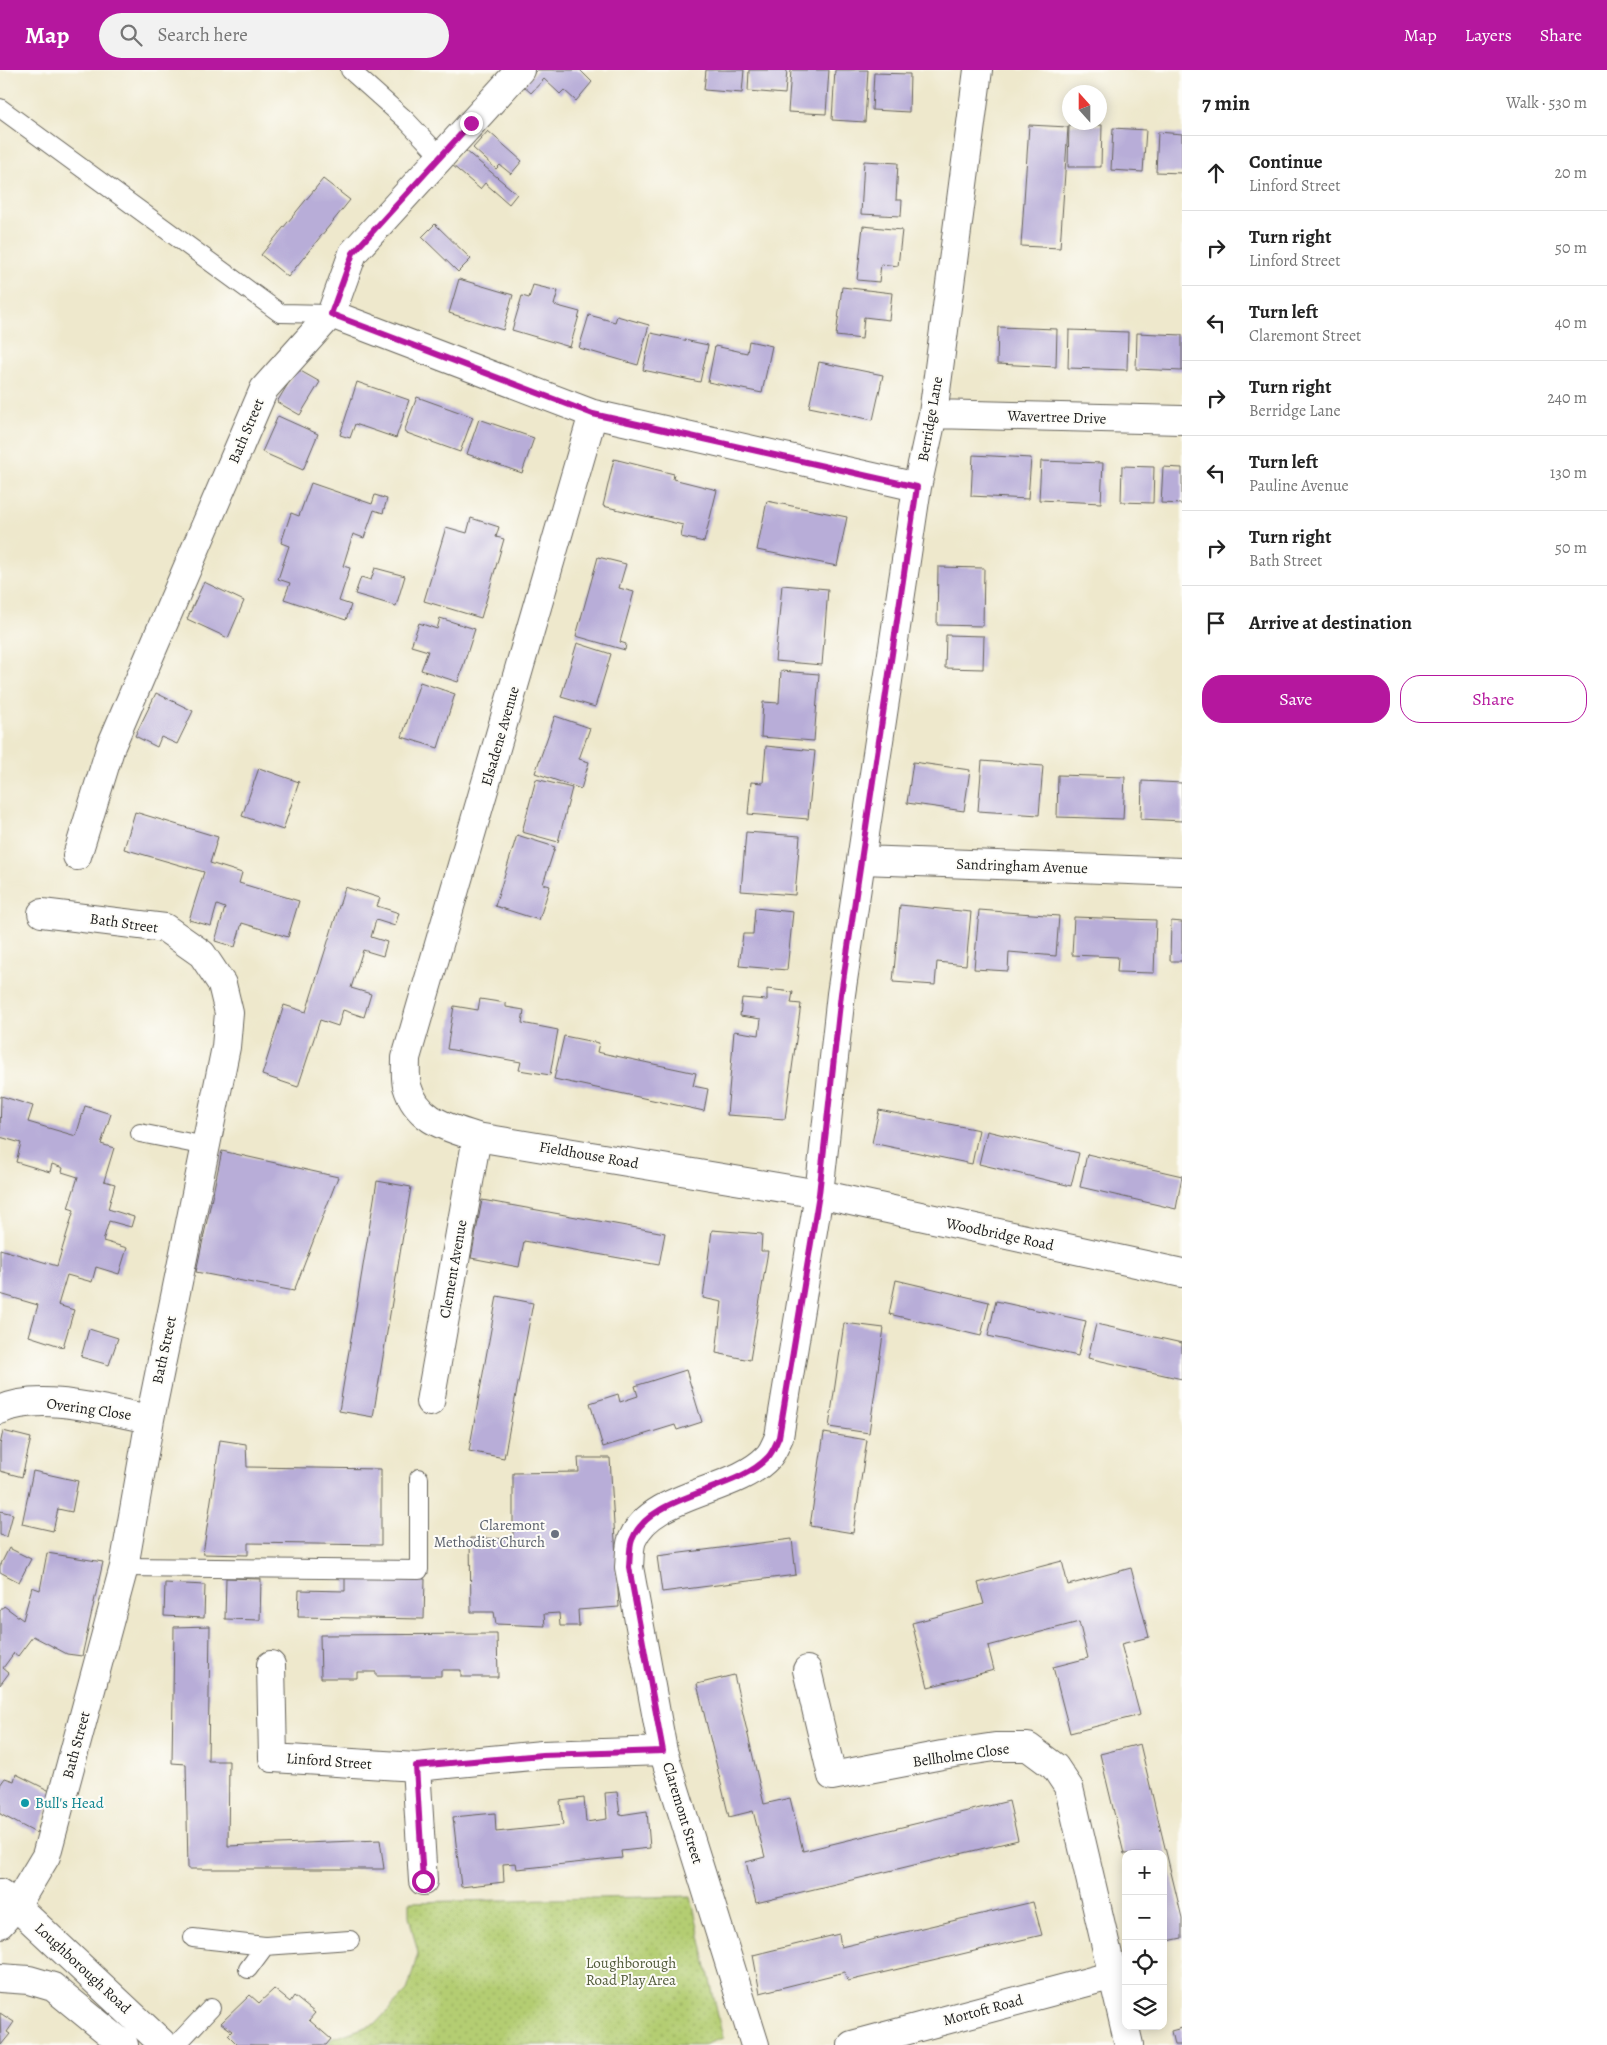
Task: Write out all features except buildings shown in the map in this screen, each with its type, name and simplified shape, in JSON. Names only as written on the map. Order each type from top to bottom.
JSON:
[{"type":"street","name":"Bath Street","points":[[77,856],[111,746],[264,389],[331,314],[353,253],[520,70]]},
{"type":"street","name":"Berridge Lane","points":[[644,1521],[662,1508],[754,1469],[769,1456],[779,1437],[819,1194],[841,994],[917,487],[933,414],[978,70]]},
{"type":"street","points":[[331,314],[593,414],[917,487]]},
{"type":"street","name":"Elsadene Avenue","points":[[406,1058],[593,414]]},
{"type":"street","name":"Wavertree Drive","points":[[933,414],[1182,420]]},
{"type":"street","name":"Sandringham Avenue","points":[[862,860],[1182,872]]},
{"type":"street","name":"Bath Street","points":[[5,1908],[46,1856],[124,1567],[150,1419],[226,1047],[228,1013],[222,984],[202,954],[165,928],[42,913]]},
{"type":"street","name":"Fieldhouse Road","points":[[406,1058],[407,1085],[417,1107],[439,1125],[477,1136],[819,1194]]},
{"type":"street","name":"Clement Avenue","points":[[430,1402],[477,1136]]},
{"type":"street","name":"Woodbridge Road","points":[[819,1194],[1182,1273]]},
{"type":"street","name":"Overing Close","points":[[0,1410],[13,1404],[53,1401],[150,1419]]},
{"type":"street","name":"Claremont Street","points":[[644,1521],[632,1541],[629,1567],[663,1751],[755,2045]]},
{"type":"street","name":"Linford Street","points":[[272,1665],[273,1758],[416,1766],[542,1755],[663,1751]]},
{"type":"street","name":"Bellholme Close","points":[[807,1670],[832,1776],[995,1747],[1028,1747],[1054,1767],[1069,1788],[1129,2045]]},
{"type":"street","points":[[416,1766],[423,1881]]},
{"type":"street","name":"Loughborough Road","points":[[5,1908],[164,2045]]},
{"type":"street","name":"Mortoft Road","points":[[852,2045],[1114,1975]]},
{"type":"street","points":[[0,1978],[28,1980],[53,1987],[124,2045]]},
{"type":"lane","points":[[350,70],[406,120],[440,157]]},
{"type":"lane","points":[[0,108],[280,313],[331,314]]},
{"type":"lane","points":[[140,1133],[206,1146]]},
{"type":"lane","points":[[124,1567],[419,1570],[419,1478]]},
{"type":"lane","points":[[193,1938],[265,1946],[350,1940]]},
{"type":"lane","points":[[248,1969],[265,1946]]},
{"type":"lane","points":[[176,2045],[210,2008]]},
{"type":"green space","name":"Loughborough Road Play Area","points":[[691,1896],[723,2038],[704,2045],[326,2045],[331,2039],[375,2024],[407,1991],[418,1953],[409,1916],[409,1902]]},
{"type":"place","name":"Claremont Methodist Church","points":[[555,1534]]},
{"type":"place","name":"Bull's Head","points":[[25,1803]]},
{"type":"route","points":[[423,1881],[416,1766],[542,1755],[663,1751],[629,1567],[632,1541],[644,1521],[662,1508],[754,1469],[769,1456],[779,1437],[819,1194],[841,994],[917,487],[593,414],[331,314],[353,253],[471,123]]}]
